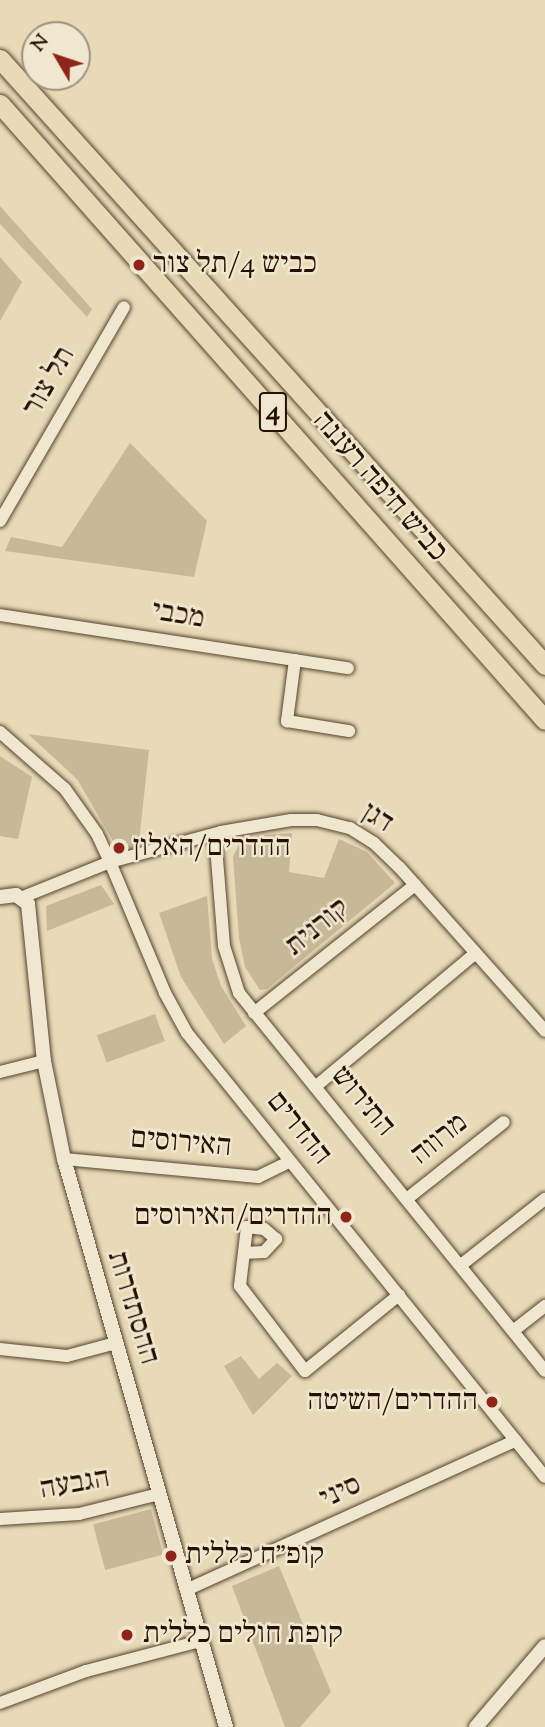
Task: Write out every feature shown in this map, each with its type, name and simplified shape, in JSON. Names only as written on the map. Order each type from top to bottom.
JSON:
[{"type":"highway","name":"כביש חיפה רעננה","points":[[0,59],[545,665]]},
{"type":"highway","name":"כביש חיפה רעננה","points":[[0,104],[545,720]]},
{"type":"street","name":"תל צור","points":[[0,521],[124,307]]},
{"type":"street","name":"מכבי","points":[[0,615],[348,668]]},
{"type":"street","points":[[295,660],[287,721],[349,731]]},
{"type":"street","name":"ההדרים","points":[[0,732],[65,789],[110,862],[174,1012],[289,1162],[545,1477]]},
{"type":"street","name":"דגן","points":[[110,862],[215,834],[317,820],[350,828],[374,842],[545,1031]]},
{"type":"street","name":"התירוש","points":[[215,834],[224,946],[235,983],[254,1013],[408,1198],[545,1371]]},
{"type":"street","points":[[0,897],[23,897],[110,862]]},
{"type":"street","name":"קורנית","points":[[254,1013],[415,885]]},
{"type":"street","name":"ההסתדרות","points":[[23,897],[31,918],[44,1061],[64,1159],[226,1727]]},
{"type":"street","points":[[315,1087],[476,953]]},
{"type":"street","points":[[0,1072],[44,1061]]},
{"type":"street","name":"מרווה","points":[[408,1198],[504,1122]]},
{"type":"street","name":"האירוסים","points":[[64,1159],[258,1178],[289,1162]]},
{"type":"street","points":[[461,1265],[545,1199]]},
{"type":"street","points":[[244,1253],[240,1286],[305,1371],[399,1295]]},
{"type":"street","points":[[513,1331],[545,1306]]},
{"type":"street","points":[[0,1349],[67,1356],[116,1343]]},
{"type":"street","name":"סיני","points":[[186,1590],[516,1440]]},
{"type":"street","name":"הגבעה","points":[[0,1519],[79,1514],[159,1494]]},
{"type":"street","points":[[0,1703],[86,1671],[200,1641]]},
{"type":"street","points":[[476,1727],[545,1646]]},
{"type":"shaded area","points":[[0,206],[92,309],[87,317],[0,224]]},
{"type":"shaded area","points":[[0,257],[22,282],[0,321]]},
{"type":"shaded area","points":[[130,443],[207,521],[194,577],[5,551],[11,537],[62,547]]},
{"type":"shaded area","points":[[28,734],[149,750],[138,851],[120,853],[77,779]]},
{"type":"shaded area","points":[[0,756],[32,777],[18,839],[0,836]]},
{"type":"shaded area","points":[[292,833],[289,872],[324,878],[339,839],[367,852],[395,883],[267,989],[260,990],[245,967],[239,938],[233,857],[242,837]]},
{"type":"shaded area","points":[[101,885],[114,904],[47,931],[46,906]]},
{"type":"shaded area","points":[[207,896],[212,959],[221,986],[246,1026],[224,1044],[181,977],[159,913]]},
{"type":"shaded area","points":[[155,1014],[165,1041],[107,1062],[97,1035]]},
{"type":"shaded area","points":[[241,1356],[259,1379],[277,1363],[292,1376],[253,1415],[224,1366]]},
{"type":"shaded area","points":[[151,1509],[163,1554],[105,1570],[93,1525]]},
{"type":"shaded area","points":[[279,1566],[331,1692],[300,1727],[285,1727],[232,1586]]},
{"type":"place","name":"כביש 4/תל צור","points":[[139,265]]},
{"type":"place","name":"ההדרים/האלון","points":[[119,848]]},
{"type":"place","name":"ההדרים/האירוסים","points":[[346,1217]]},
{"type":"place","name":"ההדרים/השיטה","points":[[492,1402]]},
{"type":"place","name":"קופ״ח כללית","points":[[171,1556]]},
{"type":"place","name":"קופת חולים כללית","points":[[127,1635]]}]
